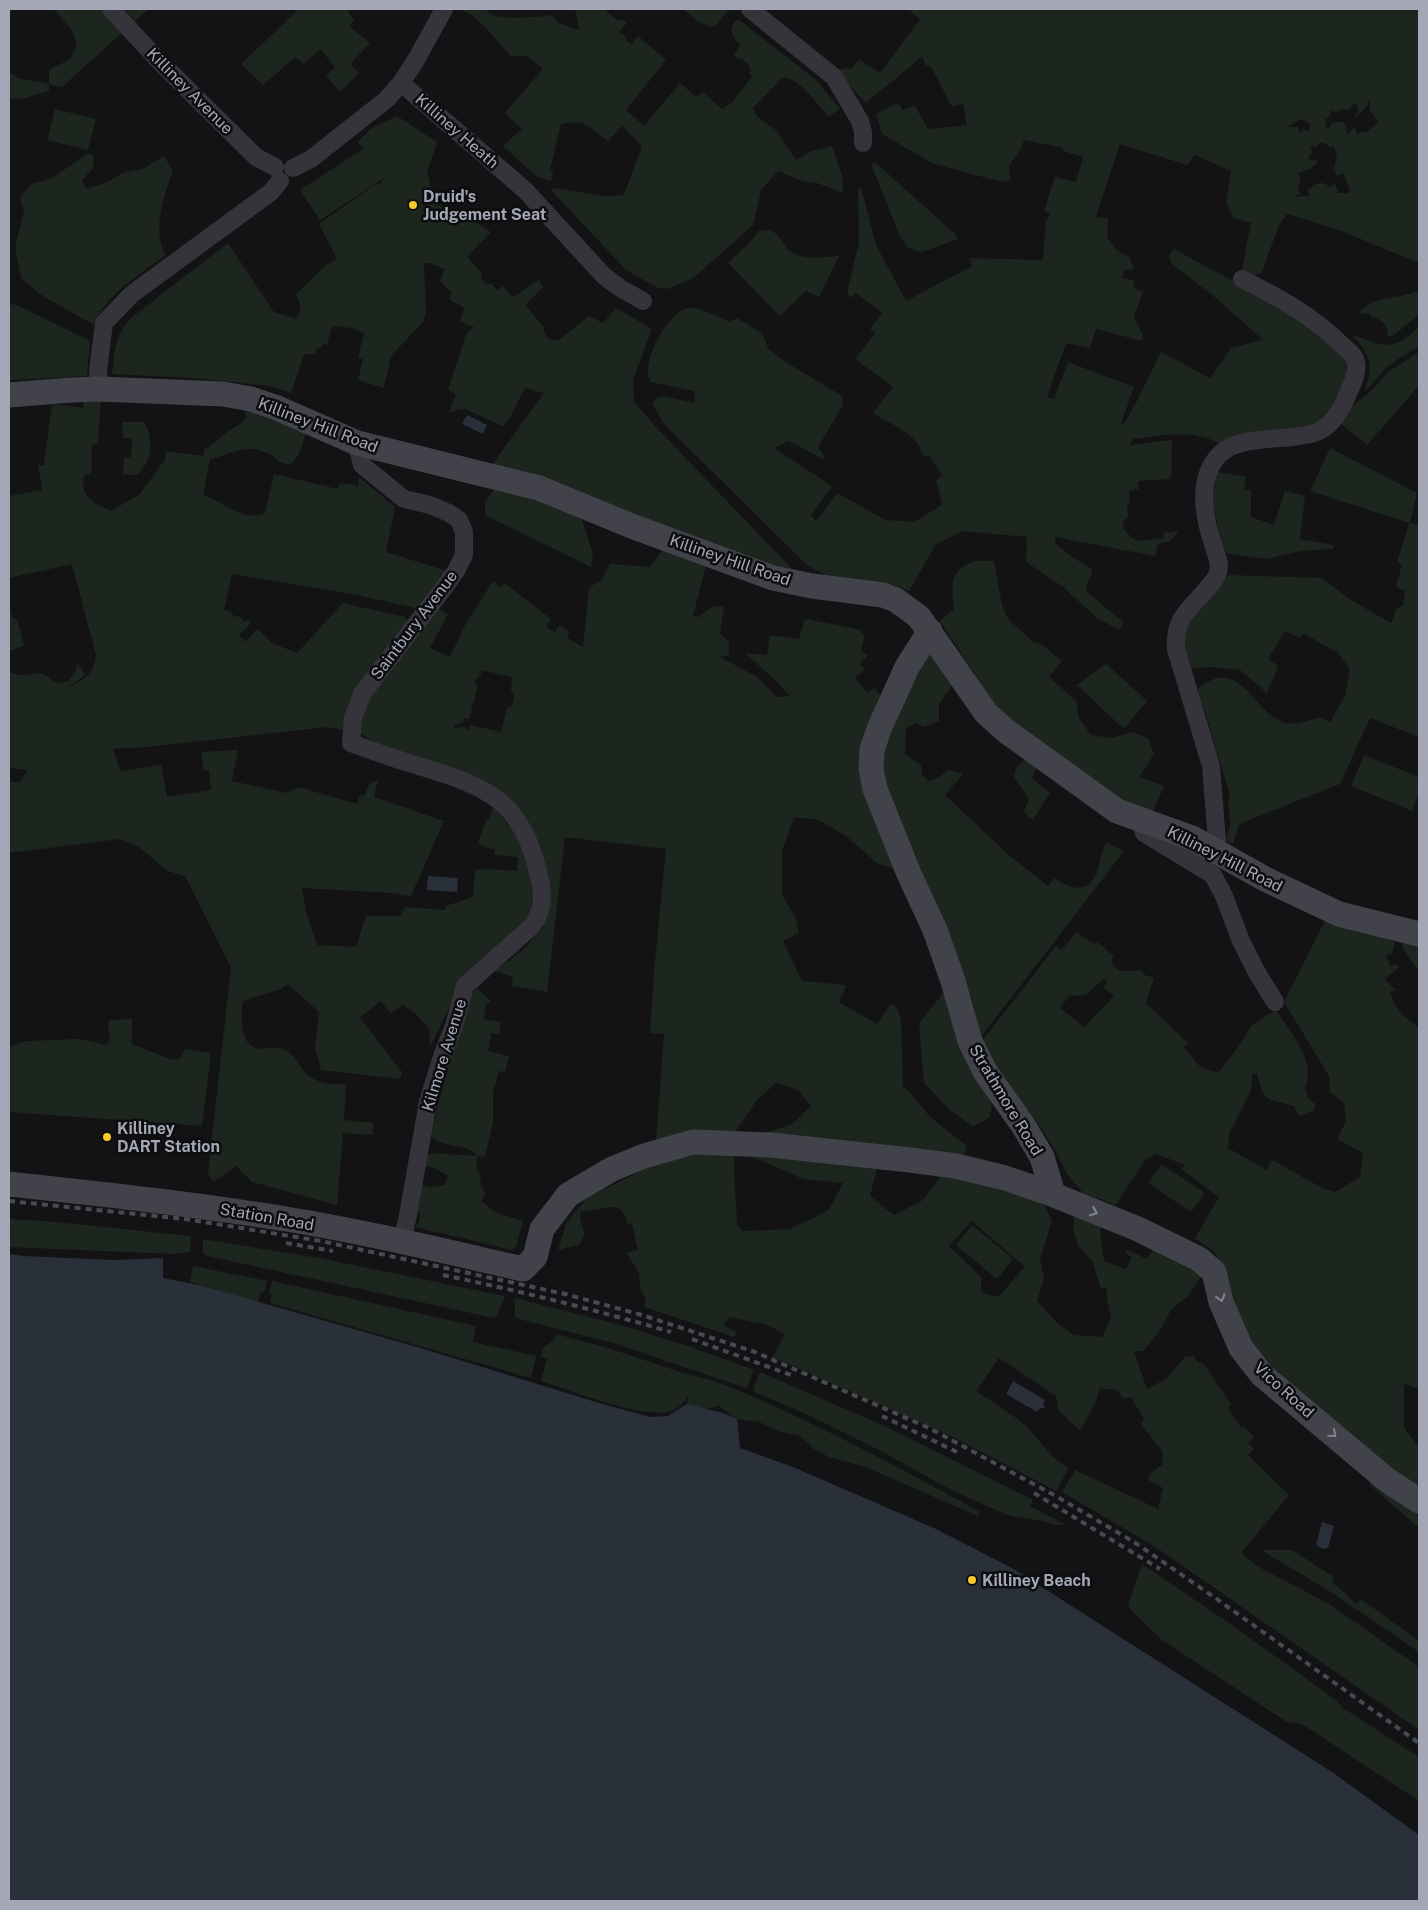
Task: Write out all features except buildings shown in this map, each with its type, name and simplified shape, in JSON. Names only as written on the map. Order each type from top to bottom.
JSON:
[{"type":"main road","name":"Killiney Hill Road","points":[[9,396],[99,389],[223,394],[251,399],[275,407],[357,443],[538,488],[634,527],[773,578],[812,586],[883,595],[909,608],[930,631],[986,713],[1006,731],[1117,811],[1172,830],[1215,851],[1265,880],[1339,914],[1419,934]]},
{"type":"main road","name":"Strathmore Road","points":[[930,631],[907,668],[879,729],[872,750],[871,769],[875,788],[909,874],[936,930],[970,1041],[986,1073],[1023,1125],[1042,1157],[1052,1187],[1049,1193]]},
{"type":"main road","name":"Station Road","points":[[9,1184],[198,1206],[288,1219],[405,1230],[523,1269],[535,1257],[542,1229],[568,1195],[612,1169],[644,1156],[693,1142],[771,1145],[956,1166],[1005,1178],[1049,1193]]},
{"type":"main road","name":"Vico Road","points":[[1049,1193],[1138,1229],[1200,1259],[1214,1272],[1221,1302],[1241,1348],[1262,1375],[1387,1480],[1419,1501]]},
{"type":"street","name":"Killiney Avenue","points":[[111,9],[160,62],[256,157],[277,174]]},
{"type":"street","name":"Killiney Heath","points":[[277,174],[280,162],[291,165],[293,168],[311,159],[386,99],[401,82],[416,60],[444,9]]},
{"type":"street","points":[[750,9],[834,77],[860,121],[863,143]]},
{"type":"street","name":"Killiney Heath","points":[[401,82],[526,190],[604,276],[643,301]]},
{"type":"street","points":[[99,389],[98,370],[104,324],[132,294],[271,192],[277,174]]},
{"type":"street","points":[[1215,851],[1217,841],[1211,766],[1176,648],[1175,634],[1179,621],[1213,582],[1218,571],[1219,560],[1207,521],[1204,495],[1208,470],[1223,451],[1237,444],[1298,437],[1323,429],[1331,423],[1340,410],[1353,381],[1356,366],[1354,357],[1314,320],[1276,296],[1242,279]]},
{"type":"street","name":"Saintbury Avenue","points":[[350,743],[353,718],[362,694],[456,572],[464,555],[464,532],[459,520],[449,513],[430,505],[404,499],[362,465],[357,443]]},
{"type":"street","name":"Kilmore Avenue","points":[[350,743],[465,782],[495,798],[508,808],[528,839],[542,885],[541,906],[538,917],[532,926],[465,986],[454,1026],[442,1056],[428,1102],[405,1230]]},
{"type":"street","points":[[1140,819],[1144,833],[1212,875],[1224,896],[1241,941],[1256,971],[1275,1002]]},
{"type":"shaded area","points":[[54,9],[104,9],[124,31],[62,87],[49,84],[49,70],[70,59],[77,45],[73,32]]},
{"type":"shaded area","points":[[125,9],[149,9],[135,21]]},
{"type":"shaded area","points":[[299,9],[348,9],[354,20],[349,26],[370,43],[350,64],[359,73],[340,92],[326,76],[335,67],[320,49],[304,64],[295,57],[263,85],[241,64]]},
{"type":"shaded area","points":[[459,9],[486,9],[497,17],[512,18],[551,15],[558,23],[579,30],[575,9],[604,9],[618,21],[622,19],[627,23],[619,32],[626,37],[626,41],[632,44],[638,36],[666,60],[626,110],[644,126],[680,83],[696,97],[703,92],[722,109],[735,100],[752,77],[749,73],[751,70],[749,65],[742,59],[734,56],[740,44],[734,38],[731,28],[738,19],[816,80],[840,108],[829,117],[801,86],[788,78],[782,78],[753,108],[757,116],[776,130],[796,160],[812,151],[832,146],[842,175],[843,193],[817,183],[804,182],[778,171],[761,190],[753,225],[692,279],[667,289],[658,288],[626,270],[551,190],[553,188],[606,196],[624,195],[642,146],[622,126],[608,141],[582,123],[561,124],[550,169],[553,171],[551,181],[536,176],[503,146],[522,129],[505,113],[543,69],[527,56],[511,56],[472,15]]},
{"type":"shaded area","points":[[683,9],[729,10],[717,24],[710,27],[697,21]]},
{"type":"shaded area","points":[[908,9],[1419,9],[1419,263],[1339,230],[1287,214],[1279,225],[1261,274],[1245,276],[1242,269],[1251,223],[1233,218],[1226,202],[1231,171],[1195,155],[1187,165],[1120,144],[1096,217],[1108,218],[1107,237],[1117,250],[1129,257],[1134,269],[1124,270],[1122,278],[1135,281],[1133,288],[1143,291],[1134,317],[1143,335],[1142,341],[1096,329],[1090,348],[1066,343],[1047,397],[1054,399],[1068,362],[1134,387],[1121,424],[1123,425],[1161,352],[1210,378],[1231,348],[1263,340],[1217,299],[1171,263],[1169,255],[1174,249],[1317,327],[1352,364],[1325,422],[1223,447],[1202,437],[1180,434],[1133,439],[1130,445],[1172,440],[1171,479],[1138,481],[1139,489],[1129,491],[1128,517],[1123,522],[1123,528],[1131,537],[1135,538],[1135,541],[1164,538],[1163,533],[1177,531],[1178,533],[1170,541],[1158,544],[1155,556],[1055,537],[1055,543],[1093,570],[1086,587],[1088,593],[1124,623],[1119,630],[1097,618],[1063,587],[1026,562],[1027,537],[963,531],[936,544],[909,591],[892,584],[830,577],[808,566],[665,425],[652,404],[655,399],[661,396],[695,403],[694,391],[651,382],[648,375],[648,365],[657,340],[672,318],[680,311],[693,308],[703,310],[729,322],[737,318],[763,334],[768,348],[781,359],[842,396],[843,405],[818,447],[825,457],[824,460],[789,441],[774,448],[832,486],[811,515],[816,522],[837,493],[886,520],[914,522],[942,505],[936,480],[942,475],[929,455],[925,457],[917,443],[908,434],[873,413],[893,387],[855,359],[875,333],[870,329],[882,313],[856,293],[851,298],[848,295],[859,243],[858,189],[861,188],[876,245],[906,301],[972,266],[969,258],[1043,260],[1046,221],[1051,214],[1044,211],[1055,177],[1076,182],[1083,157],[1063,151],[1063,148],[1024,140],[1021,149],[1009,165],[1010,181],[1002,182],[934,164],[882,134],[876,114],[898,103],[903,110],[915,106],[928,129],[967,125],[963,104],[952,107],[930,65],[926,66],[922,56],[866,103],[836,72],[844,68],[852,69],[859,59],[880,73],[920,19]],"holes":[[[1369,99],[1370,110],[1378,122],[1366,133],[1364,131],[1357,134],[1354,126],[1348,135],[1343,122],[1333,122],[1327,130],[1325,120],[1329,117],[1332,110],[1336,112],[1342,109],[1349,110],[1354,104],[1357,104],[1358,110],[1354,120],[1367,106]],[[1301,119],[1310,124],[1309,131],[1302,129],[1300,135],[1298,127],[1288,127]],[[1320,143],[1324,143],[1331,148],[1333,146],[1337,155],[1334,169],[1335,174],[1338,176],[1344,174],[1350,190],[1348,193],[1338,193],[1335,184],[1329,187],[1319,183],[1312,186],[1312,189],[1308,188],[1309,196],[1295,197],[1301,193],[1297,191],[1301,178],[1298,173],[1308,169],[1309,171],[1311,167],[1318,163],[1316,160],[1308,159],[1312,152],[1310,146],[1316,147]]]},
{"type":"shaded area","points":[[9,72],[18,78],[49,84],[49,91],[22,99],[9,98]]},
{"type":"shaded area","points":[[55,109],[96,119],[88,150],[47,140]]},
{"type":"shaded area","points":[[397,116],[437,142],[427,172],[434,197],[433,203],[449,210],[446,216],[460,223],[465,215],[491,232],[467,257],[481,272],[482,280],[485,284],[492,284],[497,290],[503,286],[513,297],[539,280],[543,287],[525,305],[544,327],[543,330],[548,339],[558,341],[589,316],[603,323],[616,308],[652,329],[633,380],[634,402],[796,573],[491,466],[544,393],[525,388],[509,419],[503,426],[465,409],[449,412],[456,394],[448,390],[466,334],[474,327],[460,322],[464,308],[449,299],[452,293],[440,281],[445,269],[429,263],[424,263],[426,313],[423,322],[391,356],[384,388],[358,380],[363,359],[358,358],[364,333],[352,328],[332,326],[327,345],[323,344],[321,348],[317,347],[316,354],[304,354],[291,393],[271,386],[193,378],[112,374],[118,338],[131,318],[228,243],[274,312],[296,319],[301,307],[296,294],[325,266],[337,259],[319,224],[376,184],[382,183],[384,178],[320,220],[300,190],[364,148],[357,142],[372,128]]},
{"type":"shaded area","points":[[88,153],[94,156],[93,168],[82,180],[86,189],[108,182],[122,173],[143,169],[164,156],[173,171],[160,213],[159,225],[162,246],[166,255],[115,294],[99,314],[94,325],[38,293],[21,278],[15,248],[24,210],[20,198],[31,184],[51,179]]},
{"type":"shaded area","points":[[875,162],[955,234],[958,239],[922,252],[908,248],[899,234],[871,164]]},
{"type":"shaded area","points":[[769,230],[778,235],[793,253],[805,257],[839,256],[819,297],[806,291],[780,316],[728,263],[754,238],[758,231]]},
{"type":"shaded area","points":[[1415,292],[1419,293],[1419,315],[1394,335],[1388,337],[1384,323],[1371,317],[1370,314],[1359,313],[1371,303]]},
{"type":"shaded area","points":[[9,304],[17,305],[90,341],[87,376],[9,380]]},
{"type":"shaded area","points":[[1419,327],[1419,347],[1391,364],[1369,388],[1365,388],[1370,365],[1365,352],[1351,334],[1371,342],[1387,345],[1401,341]]},
{"type":"shaded area","points":[[1419,352],[1419,389],[1416,389],[1367,445],[1337,421],[1344,412],[1369,393],[1388,372]]},
{"type":"shaded area","points":[[85,395],[101,396],[98,443],[92,444],[91,475],[85,475],[83,488],[89,498],[105,509],[111,511],[140,494],[166,458],[165,451],[204,456],[204,450],[246,418],[245,403],[307,430],[299,454],[290,465],[280,462],[269,454],[253,449],[239,450],[210,459],[203,495],[241,513],[257,515],[265,513],[274,474],[338,489],[340,483],[358,486],[359,477],[395,507],[386,552],[447,571],[419,609],[357,595],[232,574],[224,610],[230,611],[234,616],[241,617],[243,621],[248,620],[251,623],[239,635],[245,642],[258,629],[272,643],[297,653],[343,603],[405,617],[416,636],[436,608],[448,614],[430,648],[450,657],[466,623],[493,581],[501,587],[504,583],[551,619],[546,627],[555,632],[559,625],[569,632],[567,638],[583,647],[589,588],[603,578],[610,564],[650,567],[666,545],[707,561],[693,616],[699,617],[713,606],[724,607],[720,634],[729,641],[729,655],[720,657],[757,677],[777,697],[790,696],[745,653],[767,655],[770,635],[799,639],[805,619],[858,629],[865,636],[861,650],[868,655],[860,664],[865,670],[855,677],[867,693],[874,688],[883,698],[871,727],[900,871],[877,863],[846,836],[819,820],[794,817],[782,851],[782,895],[796,919],[799,933],[783,941],[802,981],[846,985],[839,1002],[877,1024],[891,1003],[898,1009],[901,1020],[903,1087],[908,1090],[930,1117],[967,1146],[964,1155],[948,1159],[754,1136],[791,1125],[811,1106],[798,1090],[776,1083],[757,1100],[733,1135],[656,1141],[664,1034],[650,1033],[666,849],[565,837],[547,992],[511,986],[513,977],[495,971],[524,949],[543,927],[548,910],[522,815],[393,753],[362,734],[328,727],[113,749],[120,771],[161,765],[167,797],[211,790],[209,770],[204,771],[201,752],[238,750],[232,781],[287,793],[298,787],[358,804],[359,796],[365,795],[369,784],[378,780],[374,797],[444,821],[411,896],[302,888],[307,915],[317,945],[356,947],[366,916],[400,916],[405,907],[445,910],[446,906],[473,897],[475,870],[517,871],[518,857],[494,855],[495,850],[478,844],[486,820],[488,821],[493,808],[496,809],[520,841],[535,892],[531,917],[461,984],[430,1047],[429,1029],[416,1014],[403,1005],[391,1013],[380,1001],[360,1018],[402,1072],[400,1079],[321,1070],[315,1048],[319,1012],[288,984],[279,990],[245,1000],[242,1003],[242,1024],[244,1035],[249,1044],[259,1049],[278,1048],[285,1050],[294,1057],[307,1075],[312,1078],[324,1083],[346,1084],[344,1120],[373,1123],[373,1135],[343,1133],[337,1205],[252,1182],[236,1166],[213,1182],[208,1173],[231,968],[185,876],[167,871],[138,846],[120,839],[9,853],[9,782],[20,782],[27,770],[9,768],[9,671],[17,675],[43,674],[53,681],[63,682],[73,676],[78,663],[85,675],[66,689],[90,673],[96,655],[72,564],[9,578],[9,496],[42,490],[38,465],[44,465],[52,404],[83,408]],"holes":[[[481,670],[512,677],[511,691],[514,696],[512,706],[507,708],[501,732],[470,725],[468,731],[464,727],[456,728],[453,726],[463,722],[463,718],[469,719],[478,686],[475,684],[476,679],[481,675]]]},
{"type":"shaded area","points":[[467,415],[487,425],[483,434],[462,424]]},
{"type":"shaded area","points":[[122,422],[144,422],[149,435],[149,457],[142,470],[136,475],[123,475],[124,458],[131,457],[132,438],[123,438]]},
{"type":"shaded area","points":[[1330,448],[1417,493],[1410,523],[1419,525],[1419,737],[1370,718],[1340,784],[1239,824],[1233,844],[1226,841],[1230,825],[1228,801],[1230,796],[1198,689],[1213,680],[1225,678],[1236,682],[1246,689],[1265,710],[1275,718],[1286,723],[1299,723],[1320,717],[1330,722],[1345,696],[1350,669],[1338,653],[1303,633],[1300,638],[1285,631],[1268,659],[1278,666],[1267,693],[1240,670],[1212,667],[1187,668],[1182,635],[1192,619],[1228,575],[1321,578],[1351,600],[1391,623],[1397,608],[1403,605],[1405,591],[1396,587],[1402,564],[1397,562],[1409,523],[1310,491]]},
{"type":"shaded area","points":[[1217,472],[1246,477],[1244,490],[1251,491],[1251,517],[1274,525],[1285,491],[1305,496],[1300,539],[1333,545],[1334,549],[1301,551],[1267,559],[1224,553],[1213,504]]},
{"type":"shaded area","points":[[495,488],[525,494],[581,517],[593,554],[591,567],[485,515],[485,502]]},
{"type":"shaded area","points":[[975,561],[994,561],[1002,605],[1008,619],[1033,642],[1041,644],[1062,661],[1049,677],[1076,701],[1079,718],[1091,735],[1111,738],[1133,732],[1148,738],[1154,754],[1139,777],[1164,786],[1153,812],[1120,802],[1007,716],[993,702],[940,621],[954,609],[953,586],[956,574],[960,569]]},
{"type":"shaded area","points":[[9,605],[13,619],[17,619],[24,646],[9,651]]},
{"type":"shaded area","points":[[930,654],[953,684],[939,704],[939,721],[924,727],[917,723],[906,728],[905,754],[921,765],[922,775],[929,781],[941,776],[948,769],[963,774],[945,795],[1010,856],[1048,886],[1055,878],[1073,887],[1084,887],[1089,884],[1097,872],[1101,854],[1107,843],[1124,851],[981,1037],[971,996],[892,806],[882,772],[882,754],[913,672]]},
{"type":"shaded area","points":[[1106,664],[1147,701],[1124,729],[1077,685]]},
{"type":"shaded area","points":[[1364,755],[1419,777],[1419,793],[1412,811],[1351,786]]},
{"type":"shaded area","points":[[1027,758],[1038,766],[1032,778],[1050,793],[1033,820],[1024,811],[1029,799],[1014,777],[1016,768]]},
{"type":"shaded area","points":[[428,876],[458,878],[457,892],[427,890]]},
{"type":"shaded area","points":[[1328,915],[1387,934],[1395,944],[1392,954],[1386,955],[1390,966],[1396,964],[1399,967],[1385,979],[1395,990],[1390,992],[1401,1013],[1419,1027],[1419,1389],[1404,1384],[1404,1428],[1419,1447],[1419,1495],[1269,1368],[1239,1329],[1226,1270],[1214,1252],[1195,1238],[1219,1197],[1181,1169],[1185,1165],[1156,1154],[1145,1160],[1116,1205],[1083,1193],[1067,1174],[1043,1131],[994,1064],[983,1040],[1056,946],[1061,950],[1077,932],[1094,944],[1097,942],[1114,956],[1112,958],[1113,966],[1120,971],[1136,971],[1139,969],[1145,975],[1154,978],[1146,1003],[1187,1042],[1189,1045],[1184,1047],[1198,1064],[1205,1069],[1219,1072],[1252,1025],[1276,1010],[1305,1057],[1308,1077],[1305,1087],[1308,1098],[1315,1104],[1314,1110],[1298,1116],[1294,1106],[1268,1098],[1264,1094],[1257,1073],[1252,1074],[1251,1090],[1229,1134],[1228,1148],[1267,1170],[1272,1160],[1324,1189],[1335,1192],[1360,1177],[1363,1153],[1337,1139],[1346,1121],[1344,1103],[1330,1092],[1329,1076],[1284,1002]],"holes":[[[1103,979],[1107,981],[1103,987],[1114,996],[1084,1027],[1060,1008],[1069,996],[1086,995]]]},
{"type":"shaded area","points":[[1405,936],[1419,939],[1419,972],[1402,947]]},
{"type":"shaded area","points":[[950,985],[992,1101],[990,1117],[972,1126],[950,1110],[924,1083],[919,1023]]},
{"type":"shaded area","points":[[477,988],[491,1001],[486,1005],[484,1019],[501,1022],[499,1034],[491,1033],[488,1051],[509,1056],[505,1072],[499,1071],[493,1093],[493,1122],[485,1157],[478,1156],[473,1151],[467,1149],[442,1143],[431,1136],[464,1011]]},
{"type":"shaded area","points":[[132,1019],[132,1044],[172,1060],[180,1059],[185,1049],[211,1053],[202,1126],[9,1112],[9,1047],[27,1041],[79,1039],[107,1045],[110,1039],[108,1022],[111,1020]]},
{"type":"shaded area","points":[[735,1151],[737,1224],[743,1231],[789,1229],[805,1222],[829,1210],[843,1183],[803,1179],[739,1151],[878,1164],[870,1196],[894,1215],[923,1200],[942,1174],[1043,1202],[1052,1221],[1040,1259],[1044,1278],[1037,1301],[1057,1323],[1074,1335],[1102,1337],[1111,1318],[1106,1294],[1108,1287],[1101,1289],[1092,1260],[1079,1247],[1073,1230],[1074,1213],[1102,1223],[1101,1237],[1104,1261],[1126,1269],[1132,1258],[1126,1253],[1127,1249],[1146,1259],[1156,1246],[1202,1275],[1189,1295],[1171,1310],[1159,1332],[1143,1351],[1134,1351],[1147,1389],[1166,1379],[1185,1357],[1194,1356],[1198,1363],[1203,1363],[1231,1404],[1228,1408],[1242,1429],[1244,1427],[1254,1437],[1248,1443],[1254,1449],[1248,1455],[1289,1495],[1242,1554],[1257,1566],[1329,1604],[1419,1667],[1419,1730],[1154,1546],[1062,1492],[1075,1470],[1158,1509],[1163,1488],[1148,1480],[1152,1472],[1162,1465],[1163,1452],[1141,1424],[1144,1419],[1131,1397],[1123,1399],[1117,1390],[1100,1388],[1096,1401],[1080,1431],[1058,1410],[1056,1396],[999,1358],[976,1391],[1021,1422],[1055,1459],[1069,1468],[1056,1491],[951,1436],[773,1357],[785,1334],[765,1324],[728,1317],[724,1326],[737,1332],[734,1337],[644,1307],[646,1300],[640,1288],[639,1274],[627,1253],[638,1250],[632,1224],[627,1223],[625,1215],[619,1208],[611,1207],[581,1212],[580,1218],[585,1235],[579,1245],[558,1250],[567,1222],[587,1198],[647,1168],[654,1158]],"holes":[[[972,1221],[1025,1267],[998,1297],[981,1292],[981,1277],[949,1246]]]},
{"type":"shaded area","points":[[431,1153],[478,1156],[476,1165],[480,1175],[481,1187],[486,1193],[481,1201],[497,1213],[523,1221],[516,1247],[512,1250],[415,1227],[419,1222],[420,1212],[414,1212],[418,1184],[430,1187],[444,1185],[448,1176],[434,1168],[423,1166],[425,1156]]},
{"type":"shaded area","points":[[1161,1164],[1205,1193],[1191,1212],[1148,1183]]},
{"type":"shaded area","points":[[9,1219],[191,1236],[190,1252],[173,1254],[9,1247]]},
{"type":"shaded area","points":[[972,1225],[1013,1259],[997,1279],[956,1245]]},
{"type":"shaded area","points":[[203,1239],[324,1259],[505,1296],[494,1318],[207,1256],[203,1253]]},
{"type":"shaded area","points":[[9,1254],[115,1260],[163,1258],[163,1278],[203,1286],[417,1347],[599,1403],[650,1417],[668,1416],[687,1404],[723,1413],[737,1419],[740,1448],[793,1467],[936,1529],[1012,1568],[1332,1772],[1419,1835],[1419,1901],[9,1901]]},
{"type":"shaded area","points":[[193,1266],[267,1281],[264,1292],[261,1292],[258,1302],[190,1282]]},
{"type":"shaded area","points":[[272,1281],[476,1326],[473,1342],[536,1356],[531,1378],[270,1303],[272,1295],[269,1294]]},
{"type":"shaded area","points":[[515,1298],[624,1326],[691,1347],[754,1370],[747,1388],[743,1387],[613,1343],[519,1319],[515,1317]]},
{"type":"shaded area","points":[[556,1334],[708,1379],[745,1393],[856,1446],[980,1512],[978,1516],[865,1467],[829,1457],[814,1449],[800,1436],[781,1432],[759,1422],[737,1419],[719,1406],[706,1409],[687,1404],[689,1393],[684,1402],[677,1408],[659,1413],[607,1403],[541,1381],[547,1359],[541,1357],[543,1348],[555,1339]]},
{"type":"shaded area","points":[[760,1372],[887,1427],[1033,1500],[1030,1506],[1066,1525],[1056,1525],[1044,1521],[1010,1516],[955,1492],[879,1450],[804,1413],[757,1393],[753,1390]]},
{"type":"shaded area","points":[[1013,1381],[1045,1400],[1043,1403],[1045,1408],[1040,1408],[1037,1412],[1006,1394]]},
{"type":"shaded area","points":[[1368,1479],[1419,1506],[1419,1528],[1371,1486]]},
{"type":"shaded area","points":[[1322,1522],[1334,1526],[1328,1548],[1323,1549],[1316,1545]]},
{"type":"shaded area","points":[[1261,1550],[1292,1550],[1334,1577],[1332,1581],[1356,1604],[1361,1599],[1419,1641],[1419,1652],[1331,1592]]},
{"type":"shaded area","points":[[1142,1564],[1226,1621],[1336,1700],[1343,1708],[1419,1757],[1419,1801],[1302,1724],[1287,1722],[1162,1640],[1128,1606]]},
{"type":"railway","points":[[9,1201],[185,1219],[321,1241],[565,1294],[642,1315],[755,1352],[929,1428],[1054,1495],[1134,1542],[1419,1743]]},
{"type":"railway","points":[[286,1243],[333,1251]]},
{"type":"railway","points":[[443,1275],[558,1301],[671,1332]]},
{"type":"railway","points":[[692,1339],[791,1375]]},
{"type":"railway","points":[[882,1416],[959,1453]]},
{"type":"railway","points":[[1034,1493],[1160,1569]]},
{"type":"place","name":"Druid's Judgement Seat","points":[[413,205]]},
{"type":"place","name":"Killiney DART Station","points":[[107,1137]]},
{"type":"place","name":"Killiney Beach","points":[[972,1580]]}]
